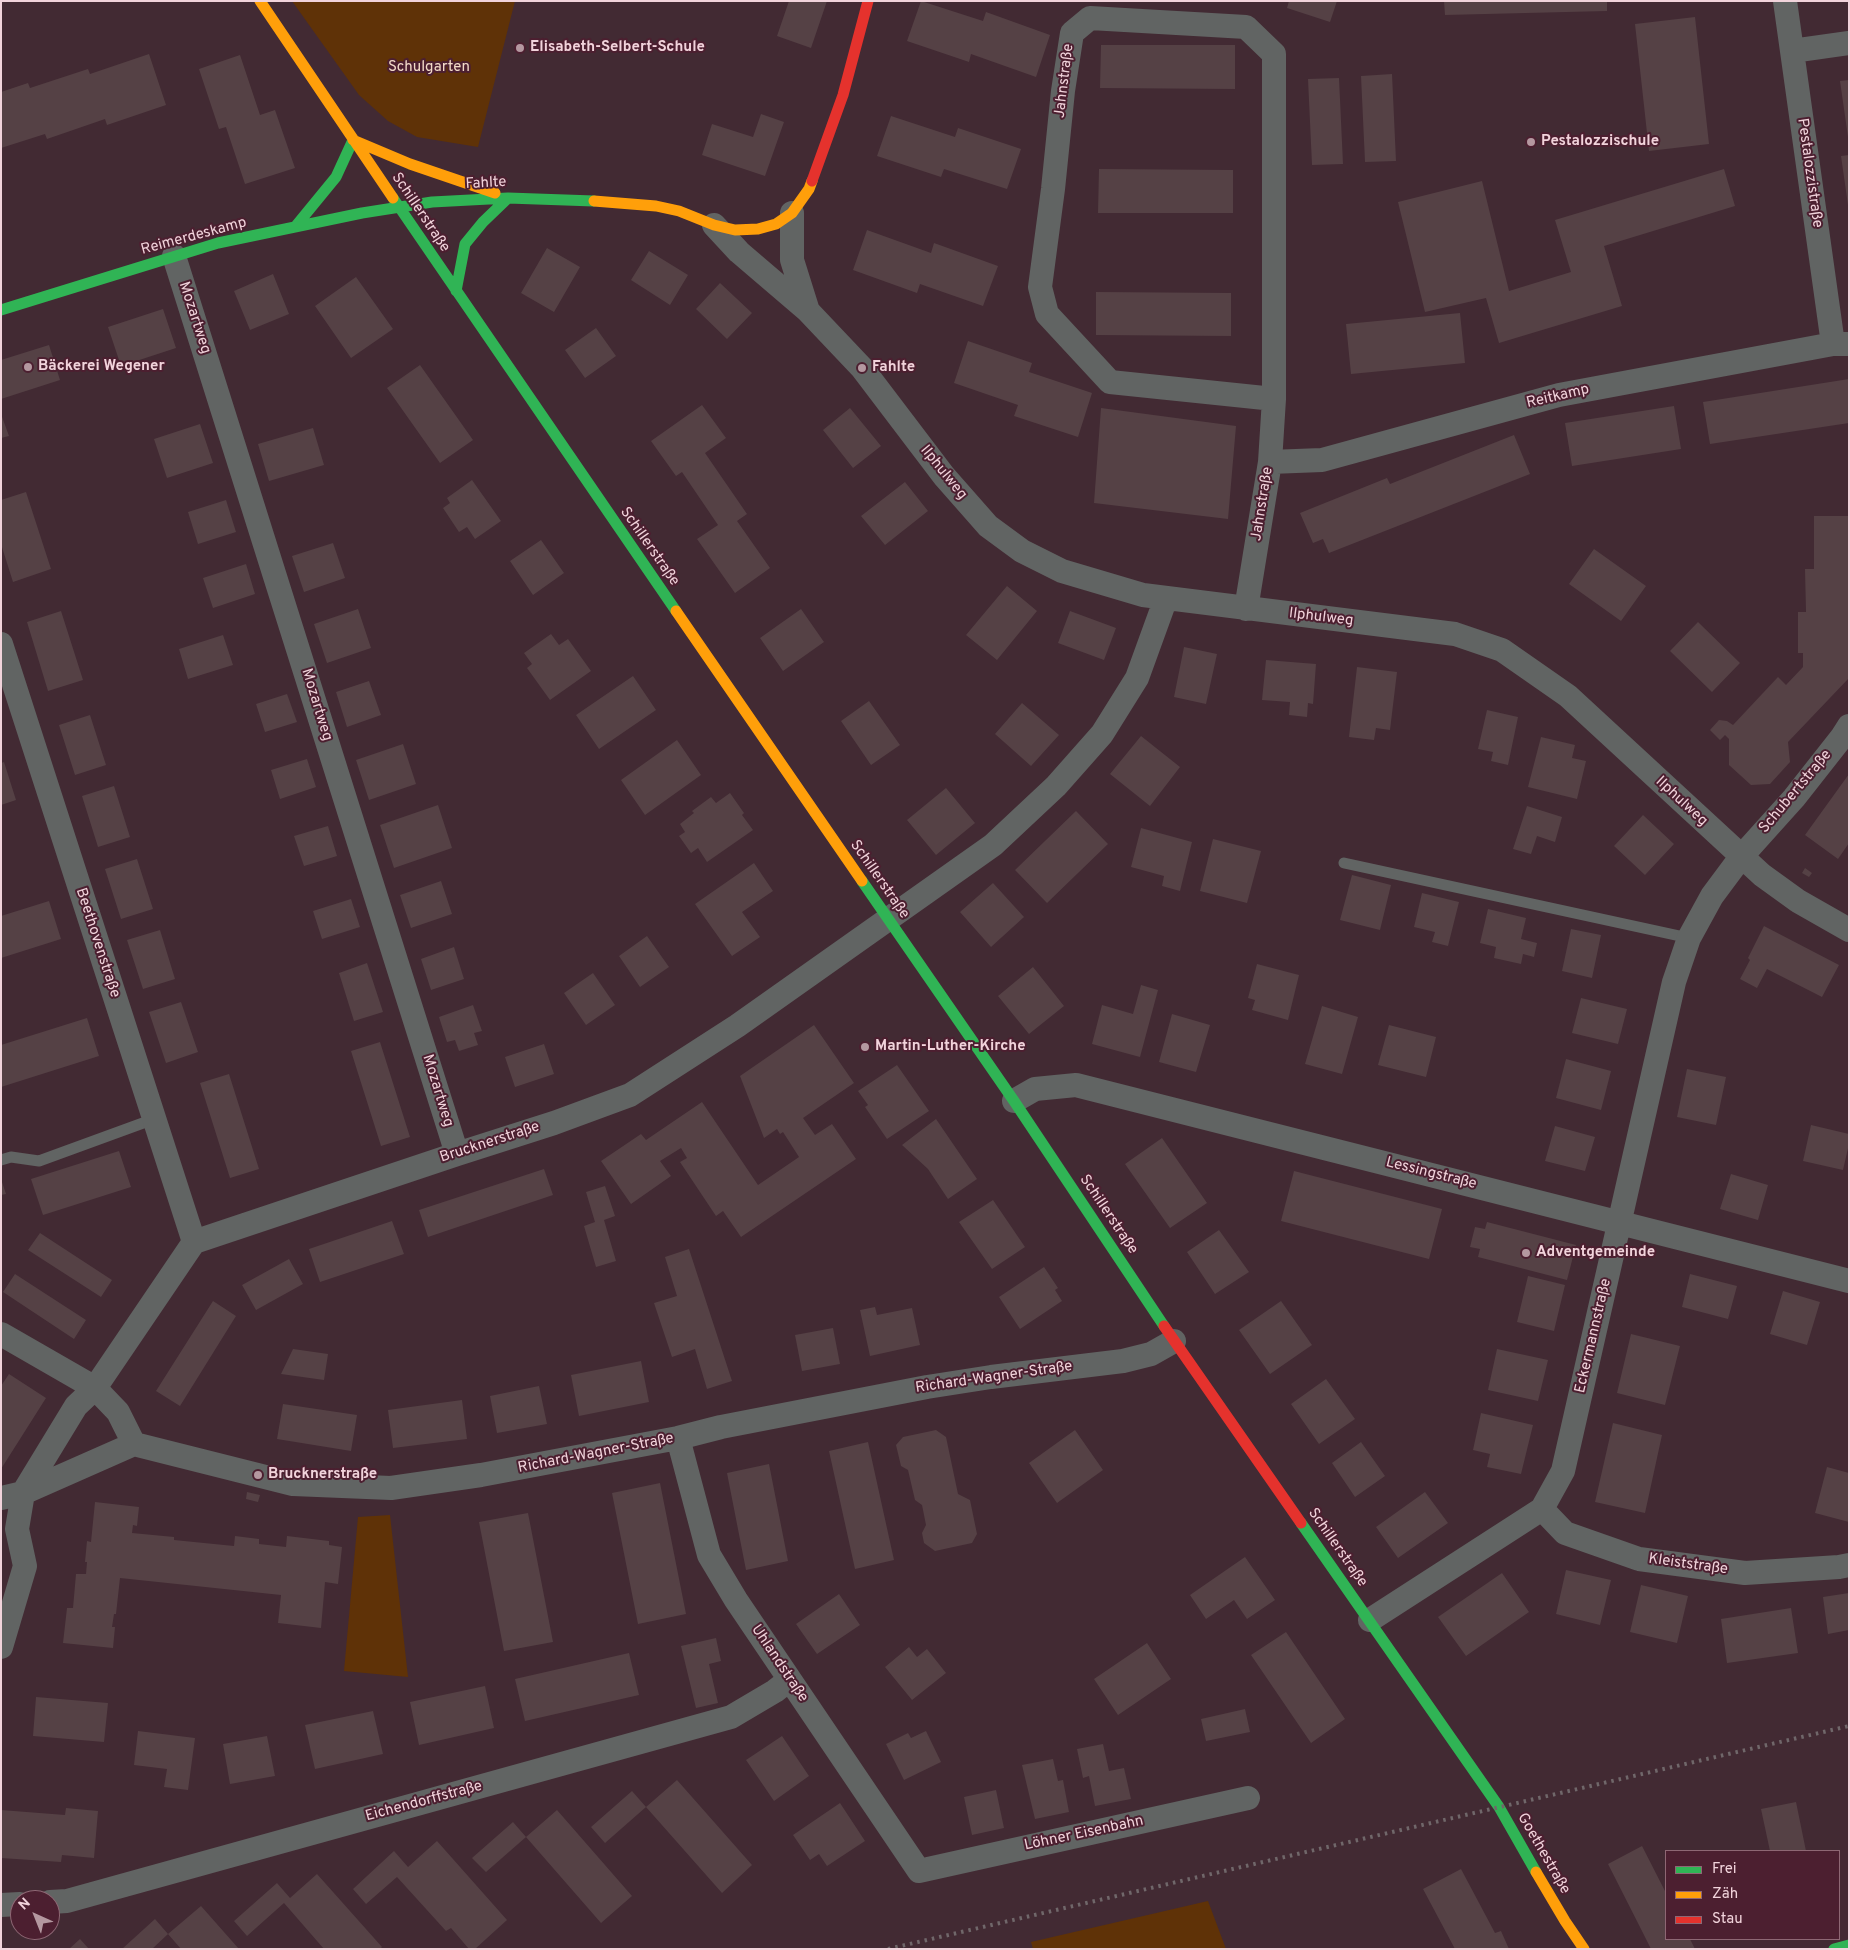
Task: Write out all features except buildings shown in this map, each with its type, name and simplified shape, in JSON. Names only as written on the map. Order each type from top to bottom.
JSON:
[{"type":"main road","name":"Schillerstraße","points":[[260,1],[456,291],[1014,1101],[1174,1341],[1476,1774]]},
{"type":"main road","name":"Fahlte","points":[[398,206],[432,202],[508,198],[580,200],[656,206],[680,211],[714,225],[735,230],[758,230],[776,224],[792,213],[809,189],[843,95],[868,1]]},
{"type":"main road","points":[[295,227],[336,177],[353,140],[410,164],[508,198],[483,222],[465,244],[456,291]]},
{"type":"main road","name":"Reimerdeskamp","points":[[1,310],[218,243],[398,206]]},
{"type":"main road","name":"Goethestraße","points":[[1476,1774],[1499,1807],[1565,1921],[1584,1949]]},
{"type":"main road","points":[[1834,1949],[1849,1945]]},
{"type":"street","name":"Pestalozzistraße","points":[[1785,1],[1841,344]]},
{"type":"street","name":"Jahnstraße","points":[[1246,609],[1270,462],[1274,399],[1274,54],[1246,27],[1090,18],[1072,33],[1040,287],[1047,314],[1110,382],[1274,399]]},
{"type":"street","points":[[1792,50],[1849,43]]},
{"type":"street","name":"Ilphulweg","points":[[792,213],[792,260],[808,311]]},
{"type":"street","name":"Ilphulweg","points":[[714,225],[739,252],[808,311],[862,368],[944,476],[988,526],[1022,551],[1062,571],[1143,595],[1455,634],[1502,650],[1568,696],[1762,875],[1798,901],[1849,930]]},
{"type":"street","name":"Mozartweg","points":[[174,256],[457,1154]]},
{"type":"street","name":"Reitkamp","points":[[1270,462],[1322,460],[1559,395],[1841,344]]},
{"type":"street","name":"Brucknerstraße","points":[[194,1242],[554,1123],[630,1095],[738,1026],[993,845],[1056,786],[1102,734],[1137,678],[1166,598]]},
{"type":"street","name":"Beethovenstraße","points":[[1,644],[194,1242]]},
{"type":"street","name":"Schubertstraße","points":[[1741,856],[1794,798],[1849,726]]},
{"type":"street","name":"Eckermannstraße","points":[[1370,1620],[1542,1509],[1564,1471],[1674,982],[1689,938],[1712,896],[1741,856]]},
{"type":"street","name":"Lessingstraße","points":[[1014,1101],[1035,1089],[1076,1085],[1849,1281]]},
{"type":"street","points":[[1,1647],[25,1566],[12,1495],[76,1406],[95,1388],[194,1242]]},
{"type":"street","points":[[1,1334],[95,1388],[118,1412],[134,1444],[12,1495]]},
{"type":"street","name":"Richard-Wagner-Straße","points":[[134,1444],[293,1484],[391,1488],[481,1475],[678,1438],[721,1427],[927,1387],[1123,1361],[1151,1354],[1174,1341]]},
{"type":"street","name":"Uhlandstraße","points":[[678,1438],[709,1555],[736,1600],[789,1680],[919,1871]]},
{"type":"street","name":"Kleiststraße","points":[[1542,1509],[1565,1533],[1639,1559],[1745,1573],[1849,1565]]},
{"type":"street","name":"Eichendorffstraße","points":[[60,1901],[731,1716],[775,1691],[789,1680]]},
{"type":"street","name":"Löhner Eisenbahn","points":[[919,1871],[1248,1798]]},
{"type":"lane","points":[[1344,863],[1689,938]]},
{"type":"lane","points":[[1,1160],[11,1157],[39,1161],[154,1118]]},
{"type":"green space","name":"Schulgarten","points":[[292,1],[515,1],[478,147],[417,137],[388,121],[359,95]]},
{"type":"green space","points":[[390,1515],[408,1677],[344,1671],[358,1517]]},
{"type":"green space","points":[[1208,1901],[1226,1949],[1033,1949],[1031,1942]]},
{"type":"railway","points":[[888,1949],[1849,1726]]},
{"type":"traffic: fast","points":[[295,227],[336,177],[353,140]]},
{"type":"traffic: fast","points":[[393,198],[676,611]]},
{"type":"traffic: fast","points":[[456,291],[465,244],[483,222],[508,198]]},
{"type":"traffic: fast","points":[[1,310],[218,243],[362,213],[432,202],[508,198],[594,201]]},
{"type":"traffic: fast","points":[[862,881],[1014,1101],[1164,1326]]},
{"type":"traffic: fast","points":[[1301,1523],[1499,1807],[1536,1872]]},
{"type":"traffic: fast","points":[[1834,1949],[1849,1945]]},
{"type":"traffic: slow","points":[[260,1],[393,198]]},
{"type":"traffic: slow","points":[[353,140],[410,164],[495,193]]},
{"type":"traffic: slow","points":[[594,201],[656,206],[679,211],[714,225],[735,230],[758,229],[776,224],[792,213],[809,189],[812,181]]},
{"type":"traffic: slow","points":[[676,611],[862,881]]},
{"type":"traffic: slow","points":[[1536,1872],[1584,1949]]},
{"type":"traffic: jam","points":[[812,181],[843,95],[868,1]]},
{"type":"traffic: jam","points":[[1164,1326],[1301,1523]]},
{"type":"place","name":"Elisabeth-Selbert-Schule","points":[[520,48]]},
{"type":"place","name":"Pestalozzischule","points":[[1531,142]]},
{"type":"place","name":"Bäckerei Wegener","points":[[28,367]]},
{"type":"place","name":"Fahlte","points":[[862,368]]},
{"type":"place","name":"Martin-Luther-Kirche","points":[[865,1047]]},
{"type":"place","name":"Adventgemeinde","points":[[1526,1253]]},
{"type":"place","name":"Brucknerstraße","points":[[258,1475]]}]
